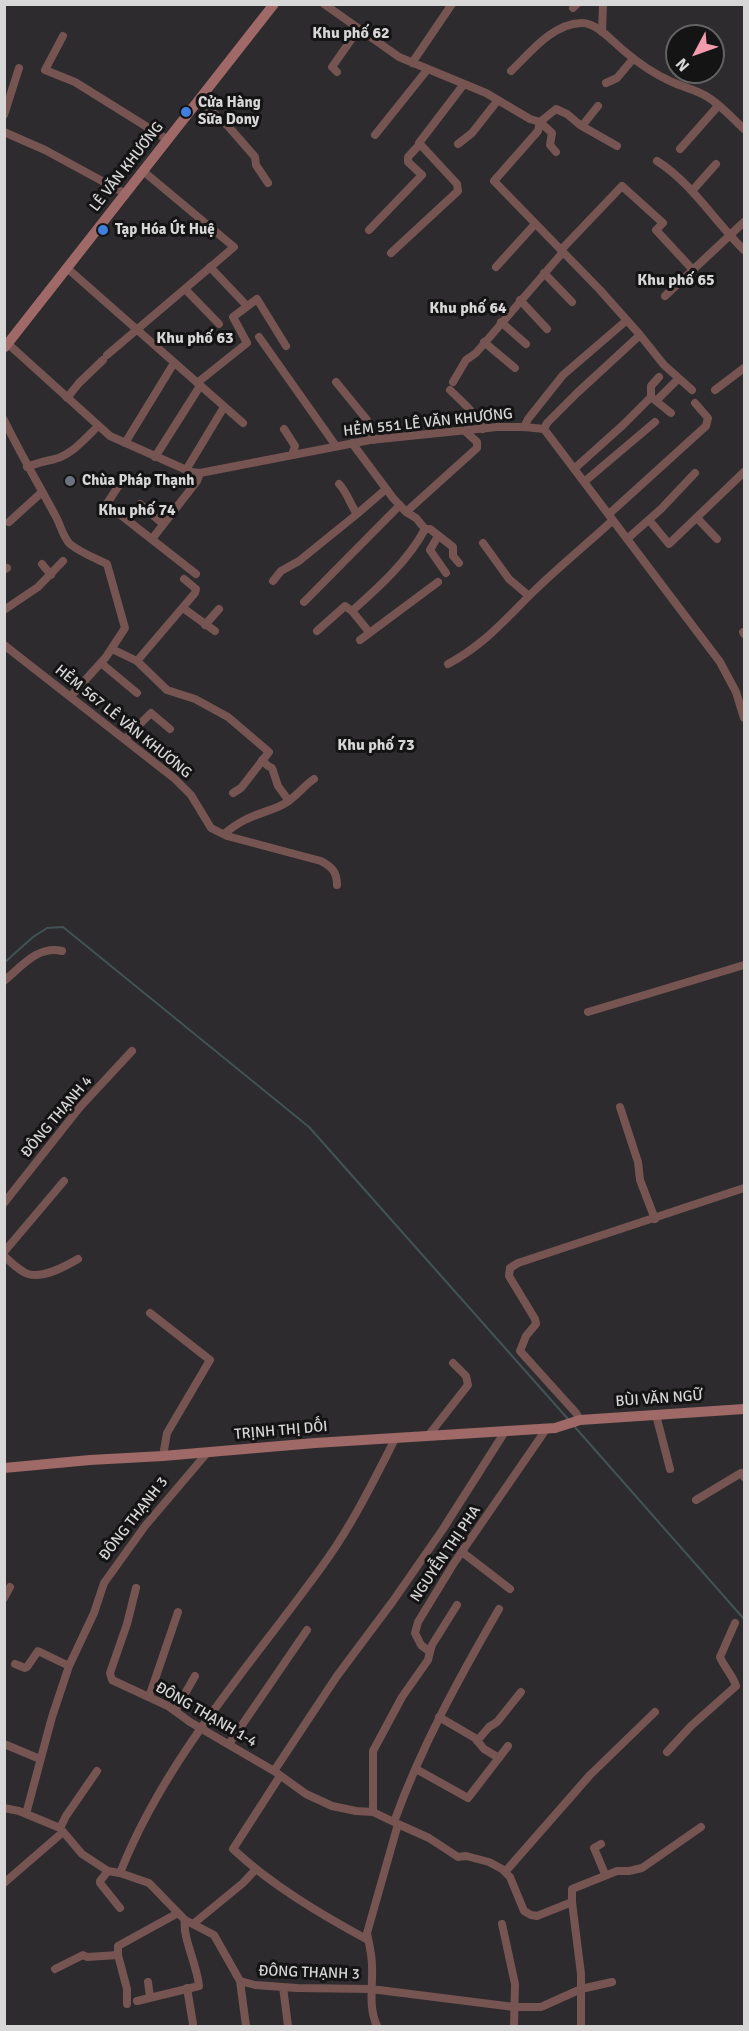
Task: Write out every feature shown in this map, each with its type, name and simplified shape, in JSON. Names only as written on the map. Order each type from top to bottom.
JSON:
[{"type":"main road","name":"LÊ VĂN KHƯƠNG","points":[[5,347],[274,4]]},
{"type":"main road","name":"BÙI VĂN NGỮ","points":[[559,1426],[578,1421],[744,1409]]},
{"type":"main road","name":"TRỊNH THỊ DỐI","points":[[4,1468],[559,1426]]},
{"type":"street","points":[[324,4],[399,57],[464,84],[540,122],[552,133],[550,145],[556,152]]},
{"type":"street","points":[[412,63],[452,4]]},
{"type":"street","points":[[602,32],[603,4]]},
{"type":"street","points":[[511,71],[542,40],[564,28],[581,23],[588,24],[602,32],[643,67],[708,97],[744,129]]},
{"type":"street","points":[[337,72],[332,67],[358,30]]},
{"type":"street","points":[[63,36],[45,70],[75,82],[168,140]]},
{"type":"street","points":[[606,83],[617,78],[633,59]]},
{"type":"street","points":[[4,115],[19,68]]},
{"type":"street","points":[[375,135],[427,69]]},
{"type":"street","points":[[369,230],[422,175],[408,162],[408,157],[464,84]]},
{"type":"street","points":[[199,100],[228,126],[255,157],[256,165],[268,183]]},
{"type":"street","points":[[458,144],[472,133],[498,100]]},
{"type":"street","points":[[582,126],[598,106]]},
{"type":"street","points":[[680,149],[718,106]]},
{"type":"street","points":[[617,146],[556,109],[540,122],[538,131],[494,181],[627,320],[678,379],[692,390]]},
{"type":"street","points":[[4,132],[45,150],[126,194]]},
{"type":"street","points":[[391,253],[458,191],[457,184],[420,144]]},
{"type":"street","points":[[657,161],[692,191],[744,250]]},
{"type":"street","points":[[692,191],[716,164]]},
{"type":"street","points":[[68,398],[79,383],[136,328],[234,247],[143,171]]},
{"type":"street","points":[[483,429],[451,386],[466,360],[476,353],[562,251],[622,186],[663,223],[656,230],[693,270]]},
{"type":"street","points":[[665,296],[744,222]]},
{"type":"street","points":[[496,267],[535,224]]},
{"type":"street","points":[[210,267],[247,306]]},
{"type":"street","points":[[67,268],[243,423]]},
{"type":"street","points":[[544,273],[572,302]]},
{"type":"street","points":[[185,289],[219,324]]},
{"type":"street","points":[[155,456],[198,384],[247,343],[233,317],[257,299],[286,346]]},
{"type":"street","points":[[520,300],[546,329]]},
{"type":"street","points":[[524,427],[563,375],[627,320]]},
{"type":"street","points":[[501,322],[526,344]]},
{"type":"street","points":[[640,335],[570,400],[544,429],[720,663],[736,692],[744,718]]},
{"type":"street","points":[[259,337],[336,446]]},
{"type":"street","points":[[484,342],[515,368]]},
{"type":"street","name":"HẺM 551 LÊ VĂN KHƯƠNG","points":[[5,347],[68,398],[97,427],[125,443],[186,470],[201,473],[374,440],[483,429],[524,427],[544,429]]},
{"type":"street","points":[[125,443],[174,363]]},
{"type":"street","points":[[715,390],[744,368]]},
{"type":"street","points":[[659,377],[651,386],[654,399],[671,413]]},
{"type":"street","points":[[574,469],[678,379]]},
{"type":"street","points":[[336,382],[367,420],[374,440]]},
{"type":"street","points":[[448,664],[486,639],[511,616],[706,426],[708,418],[695,403]]},
{"type":"street","points":[[186,470],[224,407]]},
{"type":"street","points":[[4,420],[69,543],[107,564],[125,628],[101,663],[71,696]]},
{"type":"street","points":[[584,482],[655,422]]},
{"type":"street","points":[[27,467],[70,452],[97,427]]},
{"type":"street","points":[[284,429],[295,446],[292,455]]},
{"type":"street","points":[[406,512],[477,448],[477,442],[465,431]]},
{"type":"street","points":[[352,443],[406,512],[416,518],[425,529],[430,529],[453,547],[453,556],[459,563]]},
{"type":"street","points":[[649,520],[669,544],[744,472]]},
{"type":"street","points":[[152,539],[201,473]]},
{"type":"street","points":[[627,539],[695,473]]},
{"type":"street","points":[[123,479],[108,503],[196,574]]},
{"type":"street","points":[[339,484],[345,489],[350,504],[357,514]]},
{"type":"street","points":[[273,581],[281,571],[299,561],[386,489]]},
{"type":"street","points":[[9,522],[42,492]]},
{"type":"street","points":[[140,504],[164,524]]},
{"type":"street","points":[[304,602],[400,505]]},
{"type":"street","points":[[697,518],[717,538]]},
{"type":"street","points":[[352,611],[394,571],[417,544],[425,529]]},
{"type":"street","points":[[438,536],[430,550],[446,573]]},
{"type":"street","points":[[483,543],[509,579],[529,596]]},
{"type":"street","points":[[4,610],[38,587],[63,561]]},
{"type":"street","points":[[42,564],[51,575]]},
{"type":"street","points":[[137,661],[195,593],[196,589],[184,579]]},
{"type":"street","points":[[360,640],[438,582]]},
{"type":"street","points":[[317,631],[345,606],[369,632]]},
{"type":"street","points":[[183,608],[215,631]]},
{"type":"street","points":[[205,625],[219,609]]},
{"type":"street","name":"HẺM 567 LÊ VĂN KHƯƠNG","points":[[4,645],[174,778],[191,795],[211,828],[224,834],[321,861],[330,866],[337,876],[337,885]]},
{"type":"street","points":[[112,649],[137,661],[167,690],[213,708],[240,726],[269,752],[241,788],[233,793]]},
{"type":"street","points":[[101,663],[137,693]]},
{"type":"street","points":[[125,739],[151,713],[170,729]]},
{"type":"street","points":[[262,760],[272,768],[278,786],[289,801]]},
{"type":"street","points":[[224,834],[239,822],[289,801],[314,779]]},
{"type":"street","points":[[4,981],[42,952],[53,948],[62,951]]},
{"type":"street","points":[[588,1012],[744,965]]},
{"type":"street","name":"ĐÔNG THẠNH 4","points":[[4,1203],[80,1107],[132,1050]]},
{"type":"street","points":[[620,1107],[638,1162],[640,1180],[655,1219]]},
{"type":"street","points":[[64,1181],[4,1254],[18,1268],[32,1274],[61,1268],[78,1259]]},
{"type":"street","points":[[578,1421],[576,1413],[520,1351],[526,1336],[536,1324],[508,1276],[510,1268],[518,1263],[744,1188]]},
{"type":"street","points":[[150,1313],[210,1360],[167,1433],[163,1456]]},
{"type":"street","points":[[428,1436],[468,1385],[466,1376],[453,1363]]},
{"type":"street","points":[[656,1414],[670,1469]]},
{"type":"street","name":"NGUYỄN THỊ PHA","points":[[430,1652],[421,1645],[415,1633],[418,1622],[462,1552],[547,1428]]},
{"type":"street","points":[[368,1940],[335,1922],[256,1869],[233,1849],[337,1676],[444,1528],[506,1430]]},
{"type":"street","points":[[120,1873],[134,1837],[169,1774],[329,1557],[365,1498],[395,1439]]},
{"type":"street","name":"ĐÔNG THẠNH 3","points":[[26,1814],[51,1717],[69,1666],[94,1613],[104,1583],[158,1509],[207,1453]]},
{"type":"street","points":[[696,1500],[741,1473],[744,1477]]},
{"type":"street","points":[[462,1552],[510,1589]]},
{"type":"street","points":[[4,1598],[10,1587]]},
{"type":"street","name":"ĐÔNG THẠNH 1-4","points":[[136,1588],[127,1624],[110,1674],[111,1680],[175,1711],[277,1773],[306,1794],[332,1806],[373,1812]]},
{"type":"street","points":[[457,1605],[432,1645],[428,1660],[402,1697],[373,1751],[373,1812],[429,1838],[458,1857],[466,1856],[489,1862],[505,1872],[510,1877],[524,1911],[531,1915],[537,1916],[572,1902]]},
{"type":"street","points":[[377,2026],[372,2008],[372,1967],[367,1933],[396,1823],[416,1769],[439,1718],[459,1678],[499,1610]]},
{"type":"street","points":[[149,1697],[178,1612]]},
{"type":"street","points":[[667,1752],[691,1726],[736,1686],[720,1657],[735,1623]]},
{"type":"street","points":[[229,1744],[307,1630]]},
{"type":"street","points":[[15,1664],[25,1668],[38,1650],[69,1666]]},
{"type":"street","points":[[175,1711],[195,1676]]},
{"type":"street","points":[[477,1741],[489,1727],[497,1722],[521,1692]]},
{"type":"street","points":[[505,1872],[590,1775],[656,1712]]},
{"type":"street","points":[[439,1718],[477,1741],[484,1749],[499,1758]]},
{"type":"street","points":[[4,1744],[40,1759]]},
{"type":"street","points":[[416,1769],[468,1798],[508,1746]]},
{"type":"street","points":[[4,1883],[62,1830],[66,1816],[97,1771]]},
{"type":"street","name":"ĐÔNG THẠNH 3","points":[[4,1808],[26,1814],[62,1830],[82,1854],[108,1871],[149,1883],[184,1920],[214,1935],[240,1981],[255,1985],[283,1987],[371,1989]]},
{"type":"street","points":[[581,2026],[581,1989],[572,1889],[605,1874],[642,1868],[701,1827]]},
{"type":"street","points":[[601,1844],[594,1848],[605,1874]]},
{"type":"street","points":[[193,1924],[243,1883],[256,1869]]},
{"type":"street","points":[[108,1871],[100,1883],[120,1908]]},
{"type":"street","points":[[127,2004],[127,1989],[118,1955],[118,1946],[178,1913]]},
{"type":"street","points":[[137,2001],[199,1986],[198,1971],[183,1927],[184,1920]]},
{"type":"street","points":[[502,1924],[515,1984],[514,2026]]},
{"type":"street","points":[[55,1969],[83,1955],[87,1957],[118,1955]]},
{"type":"street","points":[[240,1981],[246,2026]]},
{"type":"street","points":[[148,1982],[150,1997]]},
{"type":"street","points":[[371,1989],[514,2007],[541,2007],[581,1989],[612,1982]]},
{"type":"street","points":[[283,1987],[288,2026]]},
{"type":"street","points":[[187,1988],[192,2024]]},
{"type":"waterway","points":[[4,963],[33,937],[47,928],[63,927],[309,1127],[568,1419]]},
{"type":"waterway","points":[[574,1426],[744,1619]]},
{"type":"place","name":"Cửa Hàng Sữa Dony","points":[[186,112]]},
{"type":"place","name":"Tạp Hóa Út Huệ","points":[[103,230]]},
{"type":"place","name":"Chùa Pháp Thạnh","points":[[70,481]]},
{"type":"district","name":"Khu phố 62","points":[[351,34]]},
{"type":"district","name":"Khu phố 65","points":[[676,281]]},
{"type":"district","name":"Khu phố 64","points":[[468,309]]},
{"type":"district","name":"Khu phố 63","points":[[195,339]]},
{"type":"district","name":"Khu phố 74","points":[[137,511]]},
{"type":"district","name":"Khu phố 73","points":[[376,746]]}]
